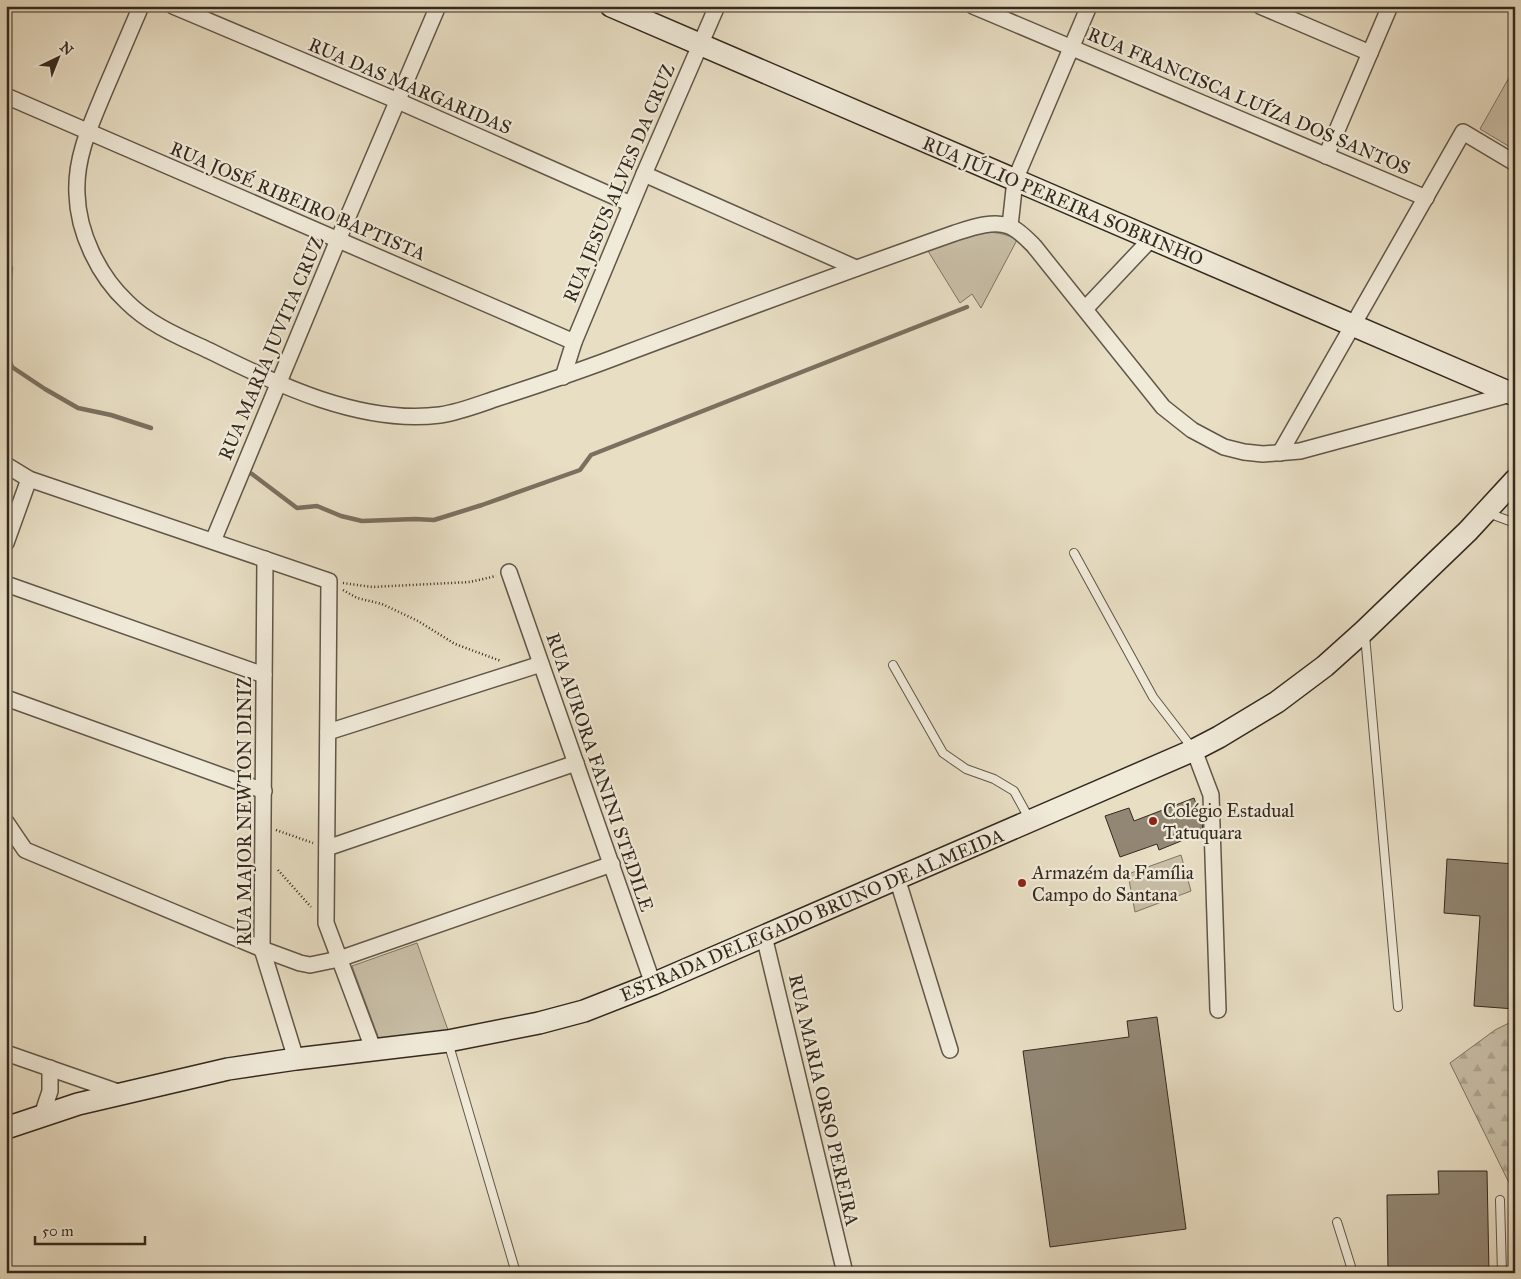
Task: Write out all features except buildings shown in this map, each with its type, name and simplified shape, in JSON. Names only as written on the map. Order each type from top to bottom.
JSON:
[{"type":"main road","name":"RUA JÚLIO PEREIRA SOBRINHO","points":[[611,6],[1513,395]]},
{"type":"main road","name":"ESTRADA DELEGADO BRUNO DE ALMEIDA","points":[[6,1128],[42,1115],[121,1093],[228,1069],[296,1058],[374,1051],[448,1041],[539,1023],[584,1011],[654,984],[1194,750],[1219,737],[1277,702],[1325,666],[1364,631],[1486,512],[1515,480]]},
{"type":"street","name":"RUA DAS MARGARIDAS","points":[[173,6],[398,101],[631,204]]},
{"type":"street","name":"RUA MARIA JUVITA CRUZ","points":[[213,541],[438,6]]},
{"type":"street","name":"RUA JESUS ALVES DA CRUZ","points":[[563,377],[574,342],[716,6]]},
{"type":"street","name":"RUA FRANCISCA LUÍZA DOS SANTOS","points":[[973,6],[1426,198]]},
{"type":"street","points":[[1010,226],[1016,180],[1089,6]]},
{"type":"street","points":[[1260,6],[1370,53]]},
{"type":"street","points":[[1326,156],[1390,6]]},
{"type":"street","points":[[137,7],[88,132],[80,158],[76,192],[78,211],[99,267],[111,286],[146,319],[278,384],[341,405],[368,411],[418,416],[442,415],[464,409],[563,377],[856,268],[970,228],[999,224],[1010,226],[1034,246],[1163,407],[1192,430],[1224,447],[1237,451],[1263,454],[1318,447],[1513,395]]},
{"type":"street","name":"RUA JOSÉ RIBEIRO BAPTISTA","points":[[6,96],[574,342]]},
{"type":"street","points":[[1280,453],[1463,132],[1515,163]]},
{"type":"street","points":[[644,174],[856,268]]},
{"type":"street","points":[[1085,309],[1151,239]]},
{"type":"street","points":[[6,465],[29,478],[329,581],[326,923],[374,1051]]},
{"type":"street","points":[[6,543],[29,478]]},
{"type":"street","name":"RUA MAJOR NEWTON DINIZ","points":[[265,559],[262,949],[296,1058]]},
{"type":"street","name":"RUA AURORA FANINI STEDILE","points":[[510,572],[654,984]]},
{"type":"street","points":[[6,584],[264,675]]},
{"type":"street","points":[[328,732],[542,664]]},
{"type":"street","points":[[6,698],[264,791]]},
{"type":"street","points":[[1194,750],[1211,795],[1218,1010]]},
{"type":"street","points":[[327,848],[576,763]]},
{"type":"street","points":[[6,822],[25,850],[262,949],[310,965],[339,958],[612,864]]},
{"type":"street","points":[[897,878],[950,1050]]},
{"type":"street","name":"RUA MARIA ORSO PEREIRA","points":[[764,936],[845,1273]]},
{"type":"street","points":[[6,1053],[121,1093]]},
{"type":"street","points":[[42,1115],[50,1091],[50,1068]]},
{"type":"lane","points":[[1486,512],[1515,523]]},
{"type":"lane","points":[[1074,553],[1153,697],[1194,750]]},
{"type":"lane","points":[[1364,631],[1398,1007]]},
{"type":"lane","points":[[892,665],[943,753],[966,769],[994,779],[1014,791],[1031,821]]},
{"type":"lane","points":[[448,1041],[516,1273]]},
{"type":"lane","points":[[1500,1200],[1502,1273]]},
{"type":"lane","points":[[1337,1222],[1354,1273]]},
{"type":"path","points":[[329,581],[372,587],[470,582],[510,572]]},
{"type":"path","points":[[329,581],[357,598],[382,604],[418,621],[455,644],[525,669]]},
{"type":"path","points":[[263,825],[327,848]]},
{"type":"path","points":[[263,854],[326,923]]},
{"type":"green space","points":[[1515,67],[1515,150],[1480,129]]},
{"type":"green space","points":[[988,232],[1003,234],[1017,240],[981,308],[972,294],[960,303],[928,251],[966,237]]},
{"type":"green space","points":[[1181,855],[1191,891],[1135,912],[1128,874]]},
{"type":"green space","points":[[417,943],[448,1030],[379,1039],[352,966]]},
{"type":"green space","points":[[1515,1020],[1515,1273],[1512,1273],[1514,1193],[1450,1063],[1495,1030]]},
{"type":"waterway","points":[[6,259],[11,268],[6,318]]},
{"type":"waterway","points":[[252,474],[297,508],[317,506],[341,516],[362,521],[434,520],[580,470],[591,455],[967,307]]},
{"type":"waterway","points":[[6,351],[12,367],[78,408],[111,415],[151,428]]},
{"type":"place","name":"Colégio Estadual Tatuquara","points":[[1153,821]]},
{"type":"place","name":"Armazém da Família Campo do Santana","points":[[1022,883]]}]
